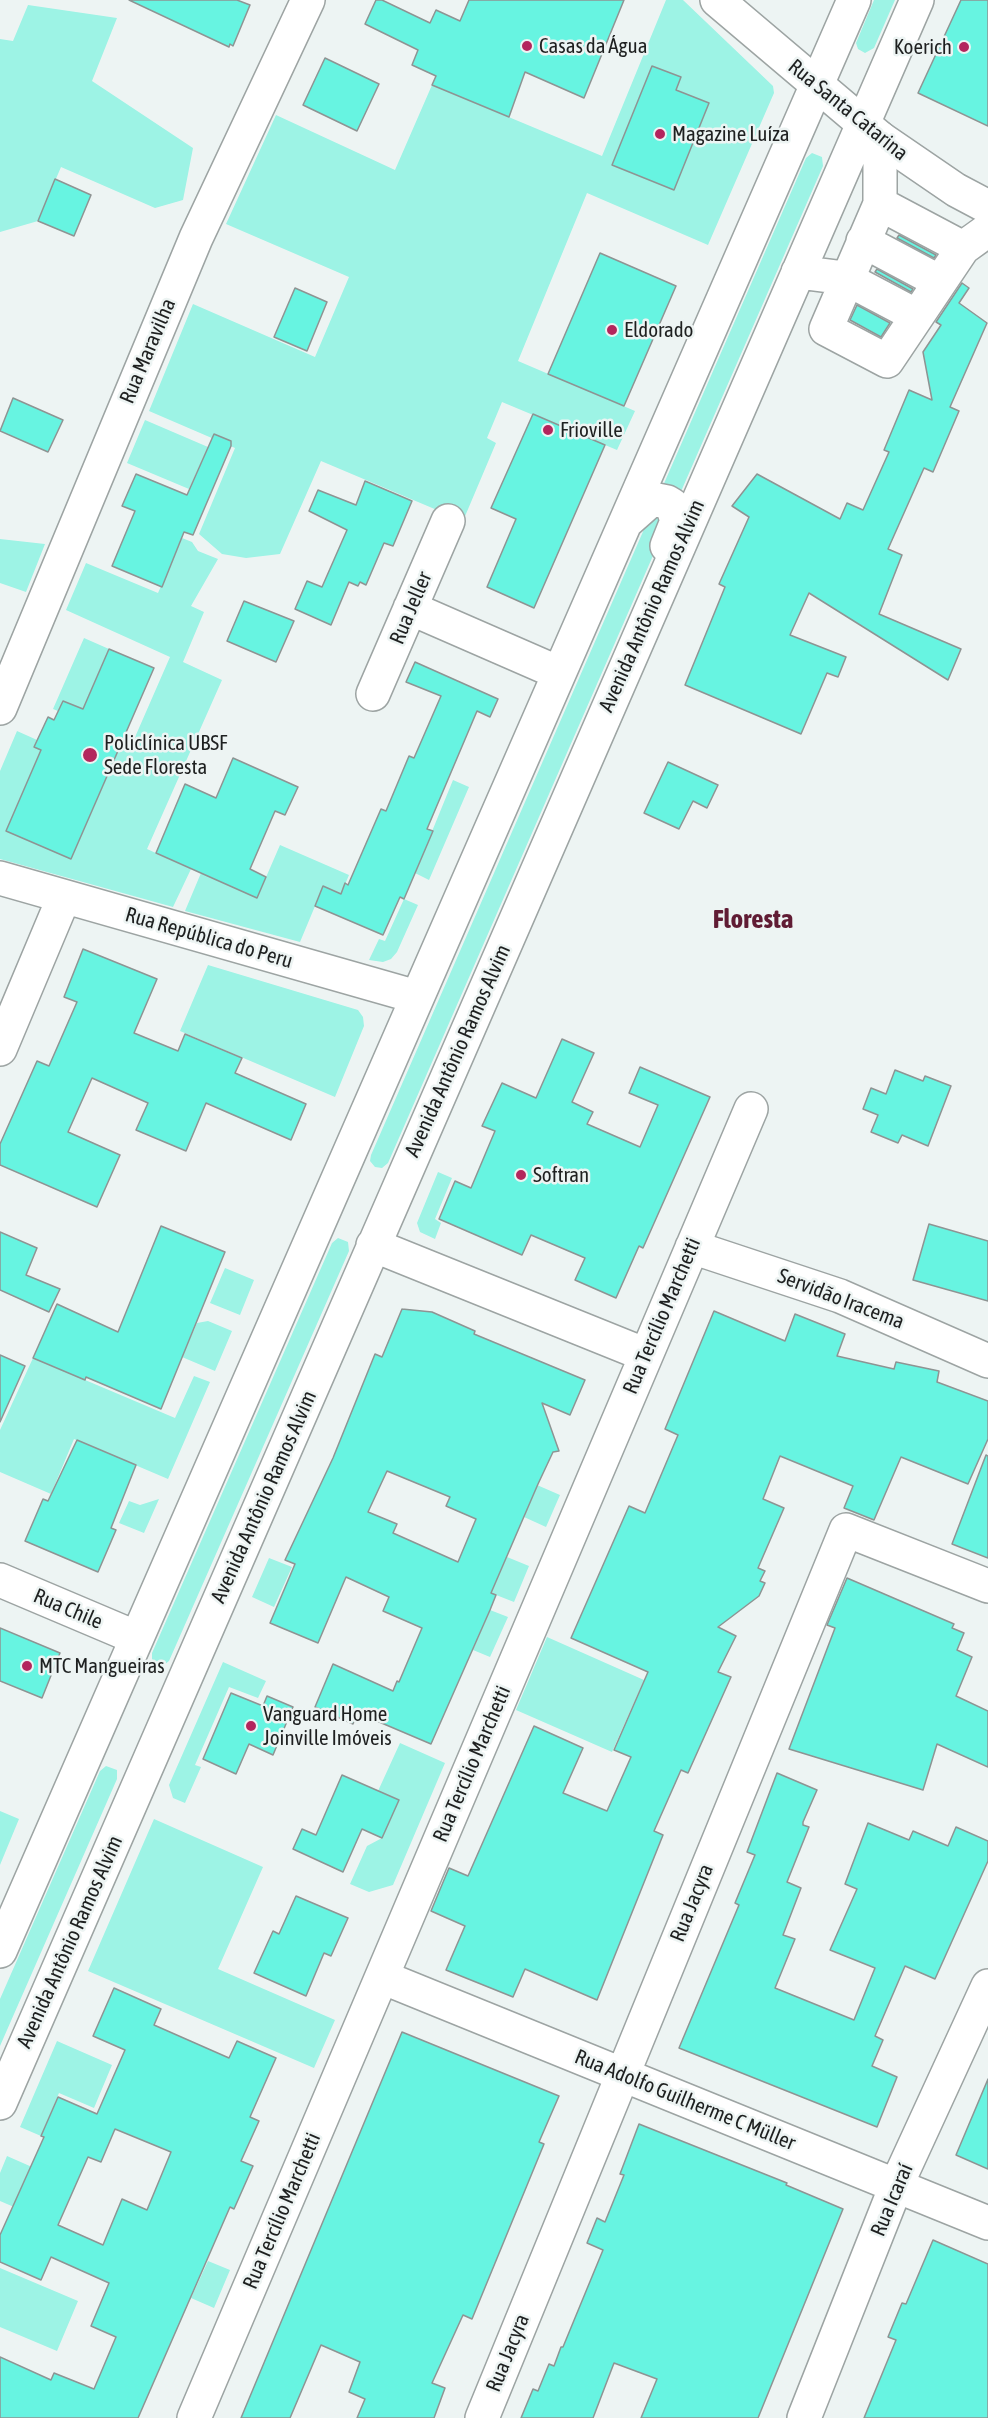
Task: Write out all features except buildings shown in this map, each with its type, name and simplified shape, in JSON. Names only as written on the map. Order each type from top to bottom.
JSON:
[{"type":"street","name":"Rua Maravilha","points":[[0,708],[196,238],[308,0]]},
{"type":"street","name":"Rua Santa Catarina","points":[[717,0],[871,131],[956,190],[988,207]]},
{"type":"street","points":[[0,1951],[854,0]]},
{"type":"street","name":"Avenida Antônio Ramos Alvim","points":[[0,2103],[798,272],[871,131],[917,0]]},
{"type":"street","points":[[871,131],[859,251],[826,329],[885,361],[942,282]]},
{"type":"street","points":[[859,251],[942,282]]},
{"type":"street","points":[[798,272],[859,251],[942,282]]},
{"type":"street","points":[[625,524],[652,499],[667,502],[676,514],[676,526],[644,599],[648,614]]},
{"type":"street","name":"Rua Jeller","points":[[373,694],[448,521]]},
{"type":"street","points":[[410,608],[559,674]]},
{"type":"street","name":"Rua República do Peru","points":[[0,878],[417,997]]},
{"type":"street","points":[[0,1049],[64,897]]},
{"type":"street","name":"Rua Tercílio Marchetti","points":[[194,2418],[751,1109]]},
{"type":"street","points":[[374,1245],[646,1355]]},
{"type":"street","name":"Servidão Iracema","points":[[692,1247],[840,1296],[988,1360]]},
{"type":"street","name":"Rua Jacyra","points":[[482,2418],[846,1530],[988,1586]]},
{"type":"street","name":"Rua Chile","points":[[0,1580],[137,1638]]},
{"type":"street","name":"Rua Adolfo Guilherme C Müller","points":[[382,1977],[988,2223]]},
{"type":"street","name":"Rua Icaraí","points":[[804,2418],[896,2186],[988,1986]]},
{"type":"green space","points":[[666,0],[683,0],[773,86],[774,93],[708,245],[587,193],[518,361],[635,411],[617,450],[502,402],[487,438],[496,443],[463,521],[321,461],[280,554],[246,558],[222,554],[199,534],[235,448],[149,411],[193,304],[315,357],[349,277],[226,224],[276,115],[395,170],[432,85],[602,156]]},
{"type":"green space","points":[[874,0],[895,0],[874,48],[865,53],[858,49],[856,43]]},
{"type":"green space","points":[[28,5],[117,18],[92,81],[193,148],[183,200],[155,208],[61,167],[38,221],[0,232],[0,39],[13,41]]},
{"type":"green space","points":[[812,153],[822,157],[823,166],[388,1163],[382,1168],[375,1167],[370,1161],[371,1155],[806,158]]},
{"type":"green space","points":[[145,420],[208,447],[189,489],[127,463]]},
{"type":"green space","points":[[182,538],[192,542],[198,551],[218,559],[191,606],[204,612],[183,662],[222,680],[147,849],[191,869],[173,907],[0,859],[0,771],[17,731],[64,752],[25,788],[6,831],[71,859],[123,740],[132,744],[170,657],[66,610],[86,563],[158,593]]},
{"type":"green space","points":[[0,539],[45,544],[26,592],[0,583]]},
{"type":"green space","points":[[84,638],[109,649],[83,709],[63,701],[58,711],[53,709]]},
{"type":"green space","points":[[453,780],[469,787],[429,880],[415,873]]},
{"type":"green space","points":[[280,845],[349,875],[341,894],[323,887],[300,942],[185,911],[201,873],[257,898]]},
{"type":"green space","points":[[404,899],[418,905],[397,952],[391,959],[383,962],[369,960],[379,939],[385,941]]},
{"type":"green space","points":[[208,965],[358,1010],[363,1017],[364,1026],[335,1097],[180,1031]]},
{"type":"green space","points":[[438,1172],[452,1178],[435,1219],[441,1223],[435,1239],[420,1232],[417,1223]]},
{"type":"green space","points":[[338,1238],[348,1242],[349,1251],[169,1661],[164,1665],[156,1665],[152,1659],[152,1653],[332,1243]]},
{"type":"green space","points":[[225,1268],[254,1280],[240,1315],[210,1303]]},
{"type":"green space","points":[[208,1321],[232,1331],[215,1371],[182,1357],[197,1323]]},
{"type":"green space","points":[[33,1358],[175,1418],[194,1376],[210,1382],[168,1479],[74,1439],[51,1494],[0,1472],[0,1430]]},
{"type":"green space","points":[[537,1485],[560,1495],[546,1527],[524,1517]]},
{"type":"green space","points":[[159,1499],[144,1533],[119,1523],[129,1501],[140,1505]]},
{"type":"green space","points":[[507,1557],[529,1566],[514,1602],[491,1593]]},
{"type":"green space","points":[[269,1558],[292,1567],[274,1607],[252,1597]]},
{"type":"green space","points":[[490,1610],[508,1617],[490,1657],[473,1650]]},
{"type":"green space","points":[[547,1637],[644,1680],[612,1752],[516,1710]]},
{"type":"green space","points":[[223,1662],[266,1681],[258,1698],[229,1687],[195,1765],[201,1767],[185,1803],[173,1798],[169,1785]]},
{"type":"green space","points":[[400,1743],[445,1763],[393,1885],[369,1892],[350,1884],[367,1846],[382,1838],[399,1800],[378,1791]]},
{"type":"green space","points":[[106,1766],[117,1770],[117,1779],[0,2046],[0,1999],[100,1771]]},
{"type":"green space","points":[[0,1811],[19,1819],[0,1865]]},
{"type":"green space","points":[[154,1819],[263,1867],[218,1969],[335,2020],[314,2068],[88,1971]]},
{"type":"green space","points":[[57,2041],[112,2065],[94,2108],[59,2093],[41,2136],[20,2127]]},
{"type":"green space","points":[[7,2156],[32,2167],[14,2207],[0,2201],[0,2173]]},
{"type":"green space","points":[[208,2261],[230,2270],[214,2308],[191,2298]]},
{"type":"green space","points":[[0,2268],[78,2301],[57,2351],[0,2327]]},
{"type":"place","name":"Casas da Água","points":[[527,46]]},
{"type":"place","name":"Koerich","points":[[964,47]]},
{"type":"place","name":"Magazine Luíza","points":[[660,134]]},
{"type":"place","name":"Eldorado","points":[[612,330]]},
{"type":"place","name":"Frioville","points":[[548,430]]},
{"type":"place","name":"Policlínica UBSF Sede Floresta","points":[[90,755]]},
{"type":"place","name":"Softran","points":[[521,1175]]},
{"type":"place","name":"MTC Mangueiras","points":[[27,1666]]},
{"type":"place","name":"Vanguard Home Joinville Imóveis","points":[[251,1726]]},
{"type":"district","name":"Floresta","points":[[753,919]]}]
